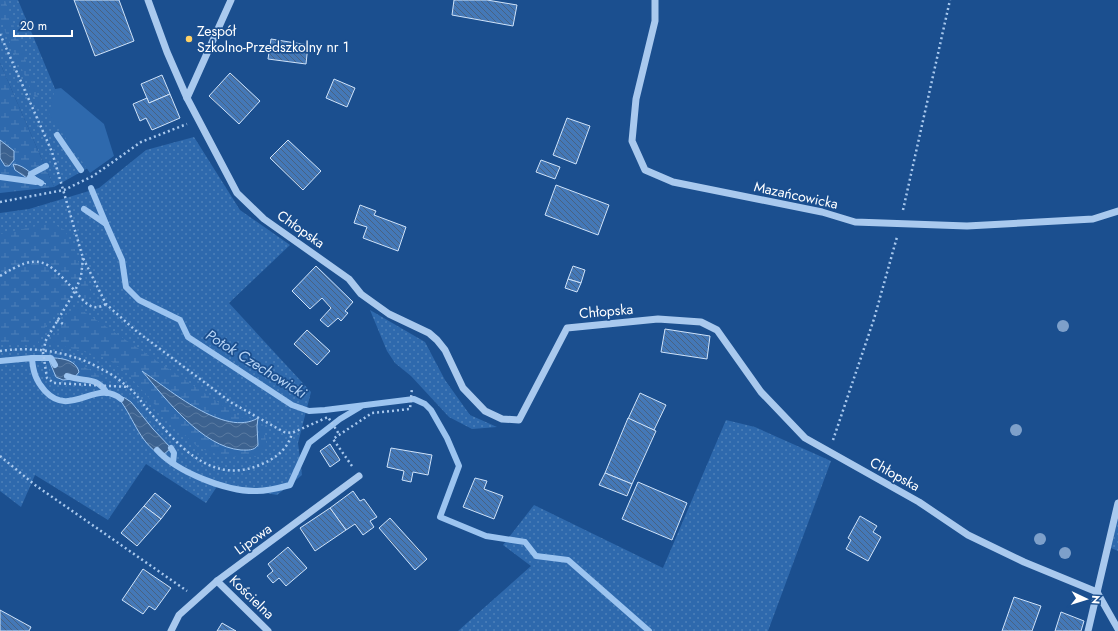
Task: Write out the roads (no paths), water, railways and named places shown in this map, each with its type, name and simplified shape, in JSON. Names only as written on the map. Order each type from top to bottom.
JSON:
[{"type":"street","name":"Chłopska","points":[[148,0],[167,52],[187,98],[237,192],[264,219],[349,279],[361,294],[389,314],[429,333],[437,340],[445,350],[463,388],[485,412],[502,419],[519,420],[566,328],[658,319],[701,322],[717,330],[761,392],[805,438],[919,502],[968,535],[1024,562],[1096,592]]},
{"type":"street","points":[[187,98],[231,0]]},
{"type":"street","name":"Mazańcowicka","points":[[655,0],[655,21],[636,100],[632,141],[645,170],[673,182],[822,212],[855,222],[966,226],[1093,219],[1118,211]]},
{"type":"street","name":"Lipowa","points":[[171,631],[179,615],[217,581],[359,476]]},
{"type":"street","points":[[1088,631],[1118,502]]},
{"type":"street","name":"Kościelna","points":[[217,581],[268,631]]},
{"type":"street","points":[[1096,592],[1118,629]]},
{"type":"water","points":[[0,140],[14,151],[14,160],[9,166],[5,166],[0,158]]},
{"type":"water","points":[[13,164],[26,169],[46,184],[27,178],[15,170]]},
{"type":"water","points":[[36,358],[48,358],[40,360]]},
{"type":"water","points":[[48,358],[67,360],[77,367],[79,372],[73,379],[63,380],[56,377]]},
{"type":"water","points":[[142,371],[182,399],[214,417],[230,422],[245,422],[258,418],[258,445],[253,449],[241,450],[227,447],[212,440],[186,420]]},
{"type":"water","points":[[116,395],[131,402],[171,448],[162,456],[141,436]]},
{"type":"waterway","points":[[57,135],[81,170]]},
{"type":"waterway","points":[[31,174],[46,166]]},
{"type":"waterway","points":[[0,177],[36,182]]},
{"type":"waterway","name":"Potok Czechowicki","points":[[30,177],[41,183]]},
{"type":"waterway","points":[[91,188],[106,224]]},
{"type":"waterway","name":"Potok Czechowicki","points":[[84,209],[106,224],[122,260],[126,287],[139,300],[180,320],[188,337],[292,405],[309,411],[414,399],[425,404],[431,410],[447,438],[459,466],[440,517],[486,536],[525,542],[536,556],[568,560],[649,631]]},
{"type":"waterway","points":[[32,358],[51,358],[55,365]]},
{"type":"waterway","points":[[0,361],[32,358],[34,372],[39,384],[55,399],[64,401],[74,400],[102,393],[112,394],[121,399]]},
{"type":"waterway","points":[[67,376],[94,382],[103,387],[107,393]]},
{"type":"waterway","points":[[157,450],[177,466],[217,484],[245,490],[261,491],[274,489],[290,485],[309,443],[340,419],[360,407]]},
{"type":"waterway","points":[[171,448],[174,453],[173,463]]},
{"type":"place","name":"Zespół Szkolno-Przedszkolny nr 1","points":[[189,39]]}]
